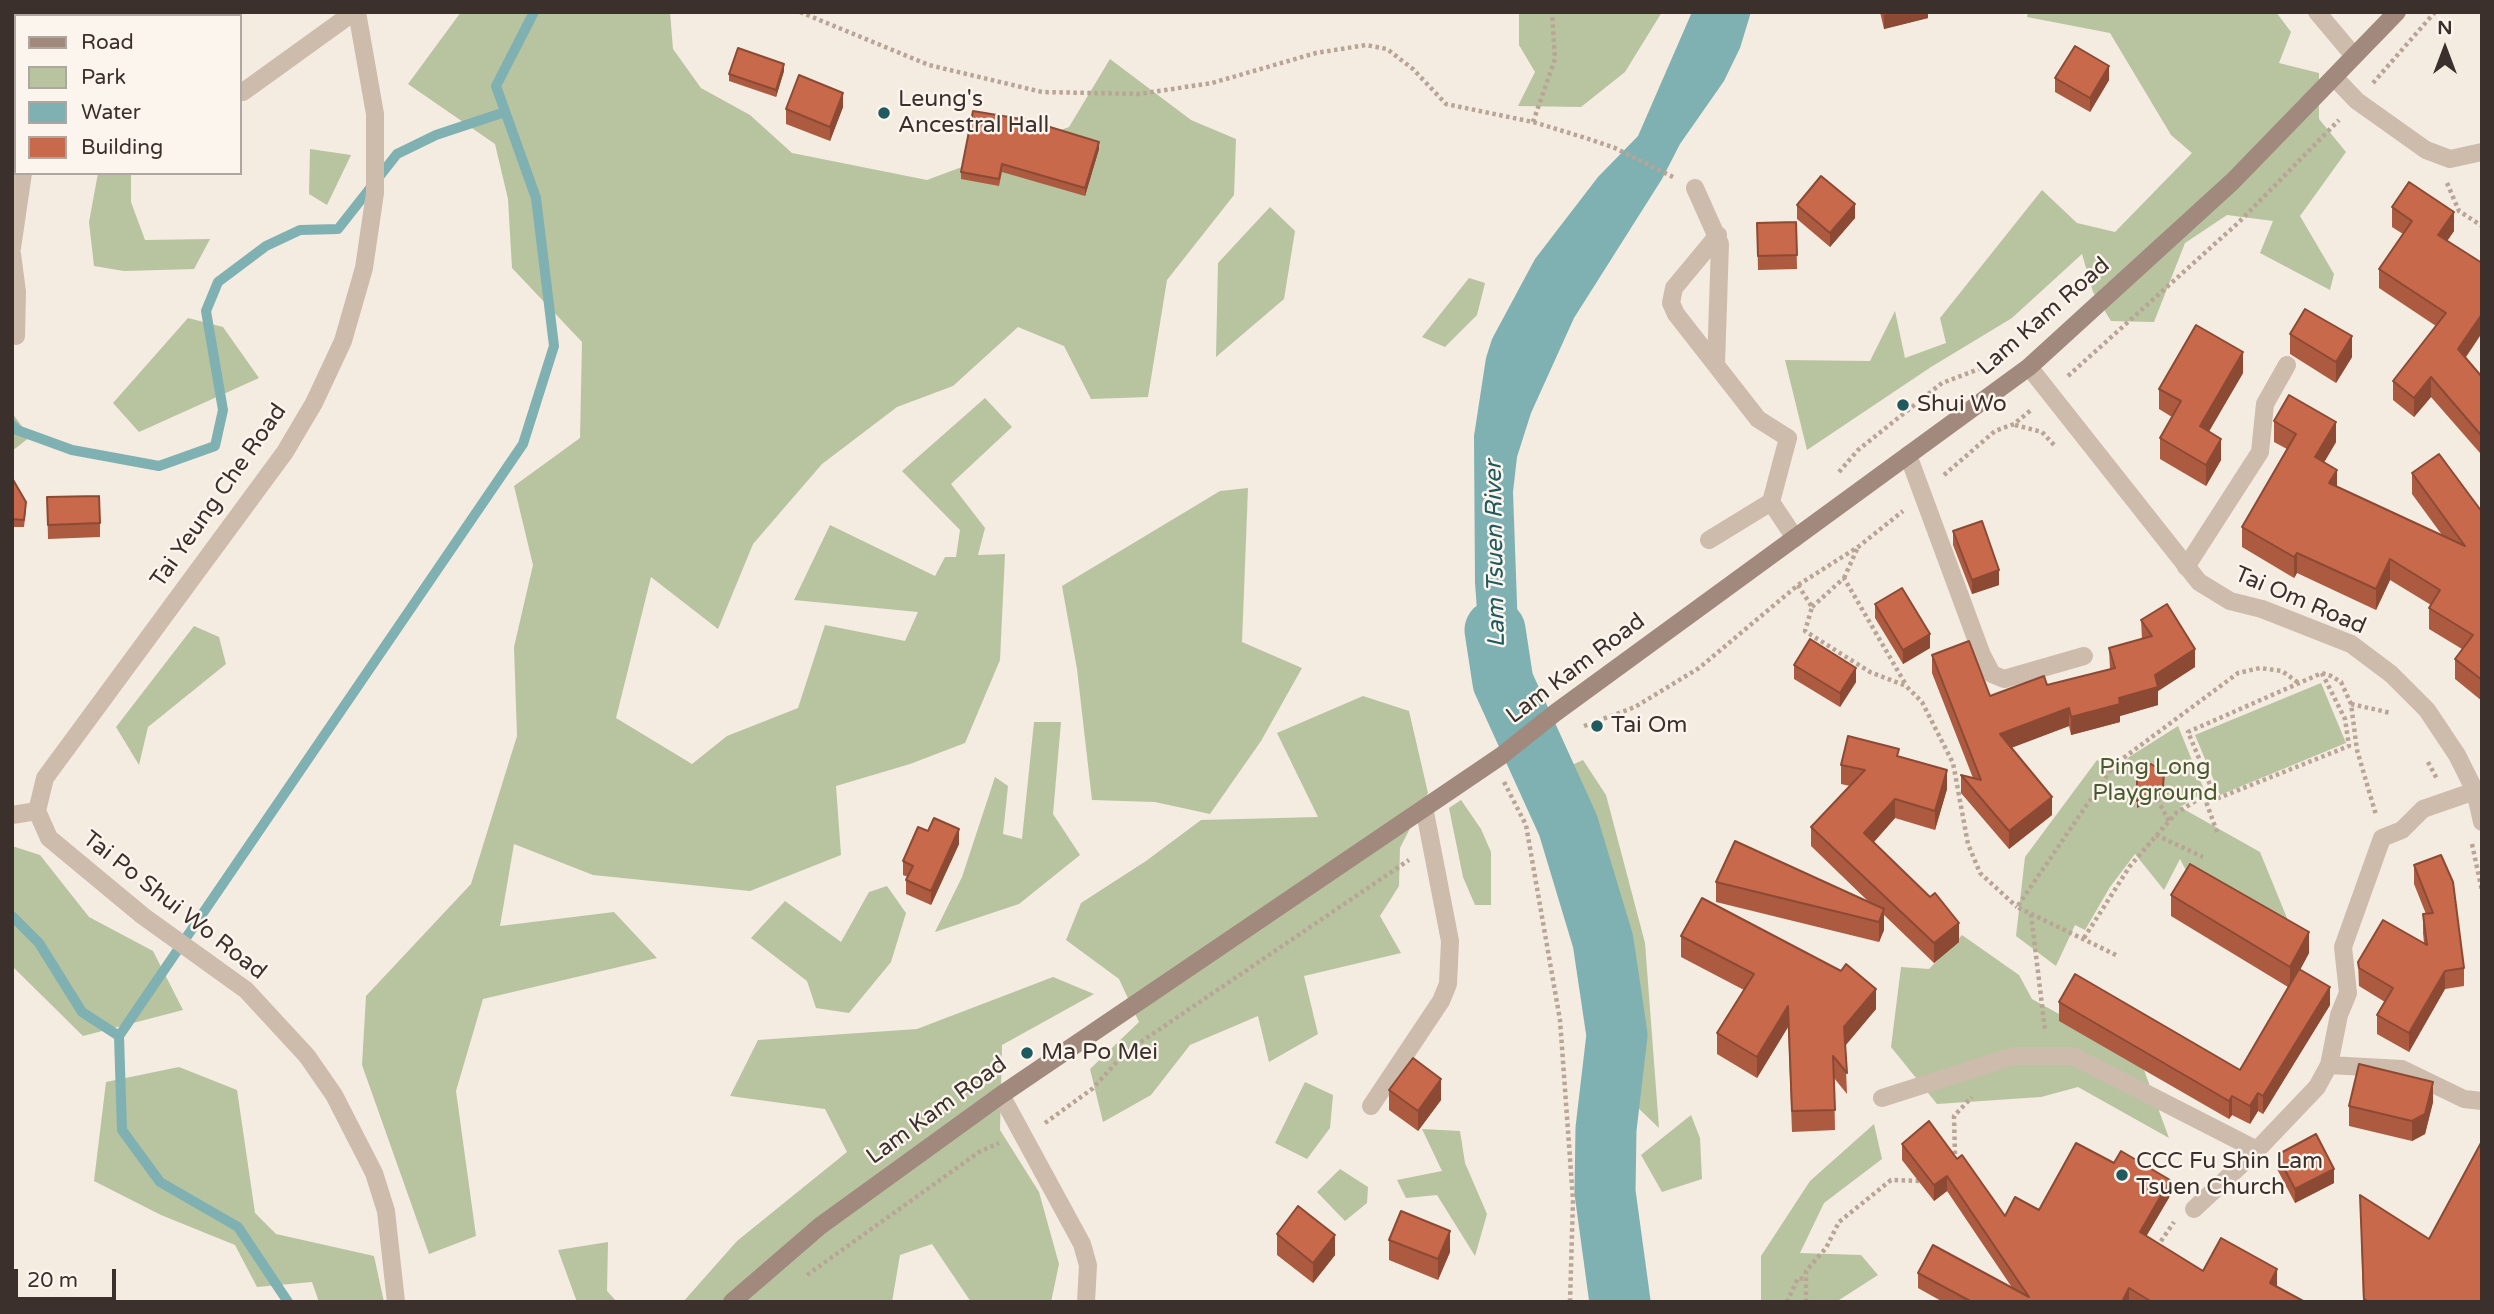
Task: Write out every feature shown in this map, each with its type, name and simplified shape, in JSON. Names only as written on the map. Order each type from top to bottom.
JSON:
[{"type":"main road","name":"Lam Kam Road","points":[[732,1302],[820,1226],[1001,1095],[1501,756],[1555,713],[2029,368],[2233,181],[2397,12]]},
{"type":"street","points":[[243,92],[356,12]]},
{"type":"street","name":"Tai Yeung Che Road","points":[[37,811],[45,778],[285,452],[314,403],[343,341],[364,268],[375,193],[375,114],[356,12]]},
{"type":"street","points":[[2317,12],[2354,56]]},
{"type":"street","points":[[2334,77],[2357,101],[2426,150],[2450,159],[2482,152]]},
{"type":"street","points":[[12,248],[23,175]]},
{"type":"street","points":[[1695,188],[1718,235],[1721,254],[1716,365]]},
{"type":"street","points":[[1709,540],[1771,502],[1788,438],[1758,419],[1676,314],[1670,298],[1679,280],[1718,235]]},
{"type":"street","points":[[12,254],[17,292],[16,336]]},
{"type":"street","points":[[2186,567],[2260,452],[2265,404],[2287,365]]},
{"type":"street","name":"Tai Om Road","points":[[2029,368],[2199,582],[2230,601],[2262,609],[2350,644],[2391,674],[2427,710],[2457,755],[2475,790],[2482,822]]},
{"type":"street","points":[[1908,454],[1982,655],[1992,674],[2004,680],[2084,656]]},
{"type":"street","points":[[1771,502],[1796,538]]},
{"type":"street","points":[[2194,1209],[2257,1150],[2317,1087],[2329,1065],[2339,1015],[2348,993],[2343,947],[2382,838],[2402,830],[2423,810],[2475,790]]},
{"type":"street","points":[[1371,1106],[1441,1002],[1448,984],[1450,941],[1424,807]]},
{"type":"street","points":[[12,815],[37,811]]},
{"type":"street","name":"Tai Po Shui Wo Road","points":[[37,811],[49,838],[143,916],[246,990],[307,1056],[334,1095],[374,1173],[386,1211],[396,1302]]},
{"type":"street","points":[[1882,1098],[2014,1056],[2073,1056],[2257,1150]]},
{"type":"street","points":[[2329,1065],[2402,1069],[2464,1099],[2482,1101]]},
{"type":"street","points":[[1001,1095],[1085,1253],[1088,1277],[1086,1302]]},
{"type":"path","points":[[800,12],[929,65],[1042,92],[1151,92],[1212,83],[1316,53],[1366,46],[1387,49],[1446,103],[1533,122],[1615,148],[1695,188]]},
{"type":"path","points":[[1533,122],[1555,60],[1552,12]]},
{"type":"path","points":[[2426,150],[2449,185],[2459,211],[2482,226]]},
{"type":"path","points":[[1832,479],[1858,450],[1942,383],[1985,367]]},
{"type":"path","points":[[1858,547],[1844,578],[1812,607],[1805,631],[1870,672],[1906,686]]},
{"type":"path","points":[[1844,578],[1906,686],[1922,702],[1953,763],[1968,844],[1980,873],[2017,907],[2116,955]]},
{"type":"path","points":[[1798,585],[1812,607]]},
{"type":"path","points":[[2017,907],[2114,765],[2238,673],[2260,668],[2281,671],[2301,684]]},
{"type":"path","points":[[2322,673],[2345,719],[2350,746],[2216,799],[2188,732],[2322,673]]},
{"type":"path","points":[[2322,673],[2341,682],[2350,704],[2357,750],[2382,838]]},
{"type":"path","points":[[2350,704],[2397,714]]},
{"type":"path","points":[[1493,789],[1510,777]]},
{"type":"path","points":[[1504,782],[1526,825],[1560,1020],[1573,1200],[1570,1302]]},
{"type":"path","points":[[2169,821],[2157,799],[2166,794],[2167,788],[2201,791],[2217,832]]},
{"type":"path","points":[[2084,938],[2130,866],[2156,835],[2176,813],[2204,796]]},
{"type":"path","points":[[804,1277],[979,1152],[1041,1126],[1093,1088],[1126,1052],[1412,858],[1430,835]]},
{"type":"path","points":[[2156,835],[2203,858]]},
{"type":"path","points":[[2030,913],[2044,1021],[2045,1054]]},
{"type":"path","points":[[1943,1169],[1955,1156],[1954,1116],[1982,1087]]},
{"type":"path","points":[[1806,1302],[1806,1271],[1826,1248],[1839,1222],[1891,1180],[1919,1183],[1928,1179]]},
{"type":"path","points":[[2153,1253],[2175,1222],[2194,1209]]},
{"type":"path","points":[[1787,1302],[1798,1278],[1805,1279]]},
{"type":"green space","points":[[461,12],[670,12],[673,49],[701,88],[750,115],[792,153],[927,180],[1069,127],[1110,59],[1191,120],[1236,139],[1234,195],[1167,280],[1148,397],[1091,399],[1064,346],[1018,327],[953,386],[897,407],[822,464],[753,544],[718,629],[651,577],[616,718],[692,764],[727,736],[798,708],[825,625],[905,641],[918,612],[794,600],[830,525],[935,576],[945,557],[956,557],[960,530],[902,471],[985,398],[1012,427],[951,484],[985,528],[978,555],[1005,554],[1000,660],[965,743],[910,764],[836,786],[841,855],[750,891],[593,875],[514,844],[500,926],[614,912],[657,958],[483,999],[456,1091],[476,1236],[429,1254],[362,1065],[366,996],[471,884],[517,736],[514,647],[533,565],[514,486],[580,438],[582,342],[512,268],[508,199],[495,144],[408,84]]},
{"type":"green space","points":[[1519,12],[1662,12],[1625,72],[1581,107],[1518,106],[1535,72],[1519,45]]},
{"type":"green space","points":[[2028,12],[2276,12],[2291,32],[2279,63],[2319,73],[2319,119],[2346,152],[2300,216],[2334,274],[2330,290],[2260,253],[2273,221],[2227,215],[2185,243],[2154,322],[2111,321],[2093,292],[2082,254],[2012,318],[1931,367],[1807,450],[1785,360],[1870,361],[1895,311],[1905,358],[1946,343],[1940,318],[2042,190],[2077,223],[2115,232],[2192,153],[2171,135],[2110,33],[2027,17]]},
{"type":"green space","points":[[310,149],[351,155],[327,205],[309,194]]},
{"type":"green space","points":[[98,175],[131,175],[131,202],[145,240],[210,239],[194,269],[124,271],[94,266],[89,222]]},
{"type":"green space","points":[[1270,207],[1295,231],[1284,299],[1216,357],[1218,263]]},
{"type":"green space","points":[[1469,278],[1485,283],[1477,315],[1445,347],[1422,337]]},
{"type":"green space","points":[[188,318],[223,327],[259,378],[139,432],[113,403]]},
{"type":"green space","points":[[12,413],[30,437],[12,451]]},
{"type":"green space","points":[[1248,488],[1242,642],[1302,668],[1261,741],[1210,814],[1155,802],[1092,800],[1077,669],[1062,586],[1220,491]]},
{"type":"green space","points":[[194,626],[219,637],[226,664],[148,727],[139,765],[116,727]]},
{"type":"green space","points":[[2321,683],[2346,743],[2220,795],[2195,735]]},
{"type":"green space","points":[[1363,696],[1409,711],[1428,793],[1400,848],[1399,886],[1380,916],[1401,953],[1304,976],[1318,1034],[1269,1062],[1258,1016],[1190,1045],[1151,1095],[1103,1122],[1090,1069],[1139,1022],[1119,979],[1066,940],[1081,903],[1146,861],[1201,820],[1318,817],[1277,733]]},
{"type":"green space","points":[[1034,722],[1061,722],[1053,814],[1080,855],[1019,904],[935,932],[962,877],[995,777],[1008,786],[1003,834],[1022,839]]},
{"type":"green space","name":"Ping Long Playground","points":[[2178,726],[2205,792],[2180,807],[2260,852],[2289,923],[2204,905],[2180,859],[2164,890],[2135,854],[2110,887],[2085,930],[2075,925],[2056,966],[2016,936],[2025,857],[2097,760],[2116,771],[2129,757]]},
{"type":"green space","points":[[1583,760],[1606,795],[1645,943],[1659,1128],[1634,1104],[1640,1033],[1629,1006],[1565,768]]},
{"type":"green space","points":[[1461,800],[1481,829],[1491,852],[1491,905],[1475,905],[1463,877],[1449,808]]},
{"type":"green space","points":[[12,846],[40,855],[89,917],[153,951],[183,1010],[83,1036],[12,966]]},
{"type":"green space","points":[[887,886],[906,913],[891,962],[849,1013],[816,1008],[807,981],[751,938],[785,901],[841,942],[869,892]]},
{"type":"green space","points":[[1962,935],[2019,975],[2032,999],[2140,1059],[2169,1138],[2078,1087],[2041,1097],[1937,1104],[1891,1047],[1901,967],[1929,969]]},
{"type":"green space","points":[[1053,977],[1094,994],[1002,1045],[1000,1130],[1039,1192],[1059,1264],[1051,1302],[971,1302],[932,1244],[900,1255],[892,1302],[683,1302],[737,1241],[847,1152],[825,1109],[730,1096],[758,1040],[917,1029]]},
{"type":"green space","points":[[179,1067],[237,1090],[255,1213],[276,1234],[374,1256],[384,1302],[319,1302],[312,1282],[257,1287],[235,1245],[161,1215],[94,1181],[106,1082]]},
{"type":"green space","points":[[1305,1082],[1333,1095],[1330,1128],[1307,1159],[1275,1143]]},
{"type":"green space","points":[[1691,1115],[1700,1138],[1702,1179],[1662,1192],[1641,1155]]},
{"type":"green space","points":[[1874,1124],[1882,1159],[1824,1203],[1800,1253],[1861,1255],[1878,1275],[1836,1302],[1761,1302],[1761,1256],[1810,1181]]},
{"type":"green space","points":[[1422,1129],[1460,1131],[1465,1163],[1487,1214],[1475,1256],[1437,1195],[1406,1198],[1397,1180],[1442,1171]]},
{"type":"green space","points":[[1340,1169],[1368,1187],[1367,1203],[1345,1221],[1317,1192]]},
{"type":"green space","points":[[608,1242],[607,1291],[617,1302],[577,1302],[558,1250]]},
{"type":"water","points":[[1692,12],[1751,12],[1740,48],[1724,81],[1680,144],[1662,179],[1574,318],[1531,413],[1517,457],[1513,492],[1520,687],[1516,709],[1497,713],[1483,692],[1475,583],[1474,436],[1486,358],[1492,339],[1535,259],[1598,177],[1638,136]]},
{"type":"building","points":[[2075,46],[2109,66],[2090,98],[2055,78]]},
{"type":"building","points":[[738,48],[784,64],[776,90],[729,74]]},
{"type":"building","points":[[799,75],[843,93],[830,127],[786,109]]},
{"type":"building","points":[[973,111],[1027,120],[1099,142],[1085,188],[1002,164],[999,179],[961,172]]},
{"type":"building","points":[[1821,176],[1855,204],[1830,233],[1797,205]]},
{"type":"building","points":[[2409,182],[2454,212],[2438,235],[2482,263],[2482,314],[2458,349],[2482,377],[2480,434],[2431,377],[2414,398],[2393,381],[2446,313],[2379,269],[2412,221],[2392,207]]},
{"type":"building","points":[[1796,222],[1797,255],[1758,256],[1757,223]]},
{"type":"building","points":[[2305,309],[2352,336],[2336,362],[2290,334]]},
{"type":"building","points":[[2196,325],[2243,352],[2200,426],[2221,439],[2206,465],[2160,438],[2181,401],[2159,389]]},
{"type":"building","points":[[2289,395],[2336,422],[2315,457],[2337,470],[2329,483],[2465,546],[2412,473],[2439,454],[2482,512],[2482,680],[2455,659],[2473,635],[2429,608],[2440,590],[2390,559],[2376,589],[2297,553],[2294,557],[2242,527],[2296,434],[2274,421]]},
{"type":"building","points":[[12,478],[26,502],[24,520],[12,519]]},
{"type":"building","points":[[99,496],[100,523],[48,525],[47,497]]},
{"type":"building","points":[[1982,521],[1999,570],[1972,580],[1953,531]]},
{"type":"building","points":[[1902,588],[1930,634],[1903,650],[1875,604]]},
{"type":"building","points":[[2167,604],[2195,649],[2155,675],[2158,687],[2119,698],[2120,704],[2071,717],[2069,708],[2000,734],[2052,797],[2009,831],[1961,775],[1981,780],[1932,655],[1969,641],[1990,696],[2044,676],[2047,685],[2115,668],[2109,648],[2152,636],[2141,620]]},
{"type":"building","points":[[1810,639],[1856,668],[1840,693],[1794,665]]},
{"type":"building","points":[[1848,736],[1899,749],[1897,756],[1947,770],[1935,811],[1895,799],[1864,833],[1930,897],[1935,893],[1959,923],[1934,943],[1811,827],[1865,770],[1841,765]]},
{"type":"building","points":[[2151,764],[2164,772],[2163,787],[2137,801],[2137,771]]},
{"type":"building","points":[[934,818],[959,829],[931,891],[906,880],[913,866],[903,861],[918,827],[928,831]]},
{"type":"building","points":[[1735,841],[1884,909],[1879,922],[1716,882]]},
{"type":"building","points":[[2441,855],[2453,882],[2464,968],[2445,971],[2409,1033],[2377,1015],[2393,988],[2359,968],[2358,962],[2383,920],[2427,945],[2423,914],[2433,913],[2414,865]]},
{"type":"building","points":[[2190,864],[2309,932],[2290,967],[2171,895]]},
{"type":"building","points":[[1702,898],[1841,971],[1846,964],[1876,989],[1844,1027],[1847,1073],[1833,1056],[1835,1110],[1792,1111],[1788,1006],[1757,1057],[1717,1033],[1754,974],[1681,936]]},
{"type":"building","points":[[2299,969],[2330,987],[2263,1096],[2258,1093],[2250,1106],[2232,1096],[2229,1101],[2059,1002],[2075,974],[2240,1070]]},
{"type":"building","points":[[1413,1058],[1441,1079],[1418,1111],[1389,1090]]},
{"type":"building","points":[[2359,1064],[2433,1082],[2425,1114],[2412,1121],[2349,1106]]},
{"type":"building","points":[[1929,1121],[1957,1159],[1962,1155],[2005,1216],[2015,1197],[2039,1210],[2076,1143],[2114,1163],[2121,1151],[2170,1180],[2140,1232],[2203,1271],[2221,1238],[2277,1269],[2270,1283],[2305,1302],[2152,1302],[2129,1288],[2122,1302],[1972,1302],[1918,1273],[1933,1245],[2029,1297],[1947,1176],[1934,1185],[1902,1144]]},
{"type":"building","points":[[2316,1134],[2334,1169],[2295,1189],[2277,1155]]},
{"type":"building","points":[[2482,1141],[2482,1302],[2369,1302],[2364,1299],[2360,1195],[2429,1239]]},
{"type":"building","points":[[1298,1206],[1335,1235],[1313,1263],[1277,1234]]},
{"type":"building","points":[[1401,1211],[1450,1231],[1438,1259],[1389,1240]]},
{"type":"waterway","points":[[288,1302],[238,1227],[160,1182],[122,1130],[119,1036],[523,444],[554,346],[536,198],[496,86],[534,12]]},
{"type":"waterway","points":[[12,425],[17,430],[72,450],[159,466],[215,446],[223,410],[206,311],[218,282],[266,246],[300,230],[338,229],[397,154],[436,135],[505,112]]},
{"type":"waterway","name":"Lam Tsuen River","points":[[1495,630],[1503,682],[1568,825],[1603,941],[1617,1035],[1606,1129],[1605,1192],[1620,1302]]},
{"type":"waterway","points":[[12,916],[39,943],[82,1012],[119,1036]]},
{"type":"place","name":"Leung's Ancestral Hall","points":[[884,113]]},
{"type":"place","name":"Shui Wo","points":[[1903,405]]},
{"type":"place","name":"Tai Om","points":[[1597,726]]},
{"type":"place","name":"Ma Po Mei","points":[[1027,1053]]},
{"type":"place","name":"CCC Fu Shin Lam Tsuen Church","points":[[2122,1175]]}]
